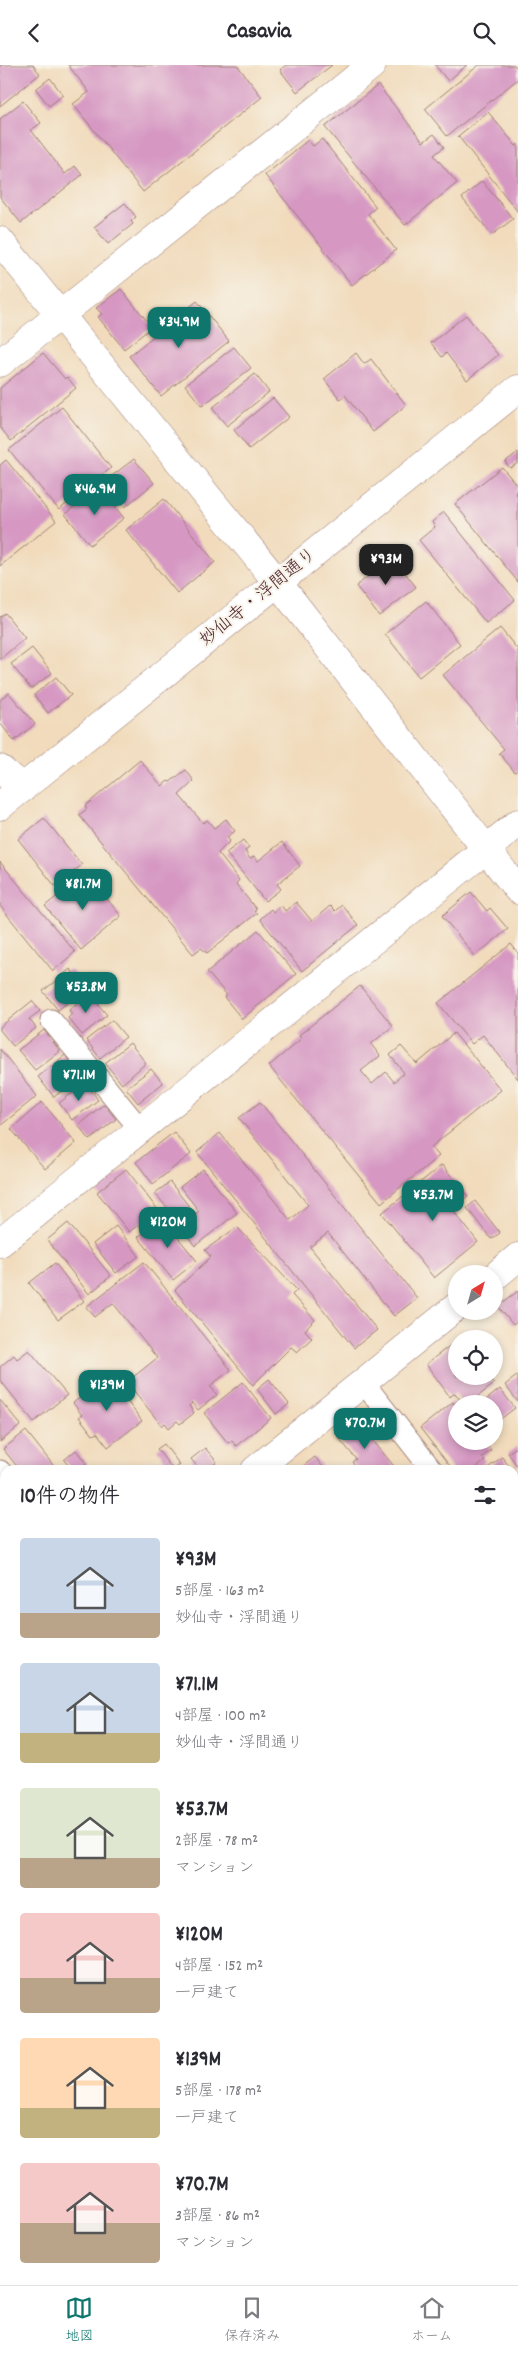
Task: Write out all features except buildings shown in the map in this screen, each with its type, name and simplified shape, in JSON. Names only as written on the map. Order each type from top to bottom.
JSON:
[{"type":"street","points":[[0,363],[372,65]]},
{"type":"street","points":[[0,241],[278,583],[518,890]]},
{"type":"street","name":"妙仙寺・浮間通り","points":[[0,806],[518,389]]},
{"type":"street","points":[[0,769],[22,788]]},
{"type":"street","points":[[0,1243],[518,823]]},
{"type":"street","points":[[503,1270],[518,1257]]},
{"type":"street","points":[[261,1465],[448,1313]]},
{"type":"lane","points":[[51,1020],[140,1129]]},
{"type":"lane","points":[[363,1382],[428,1465]]}]
